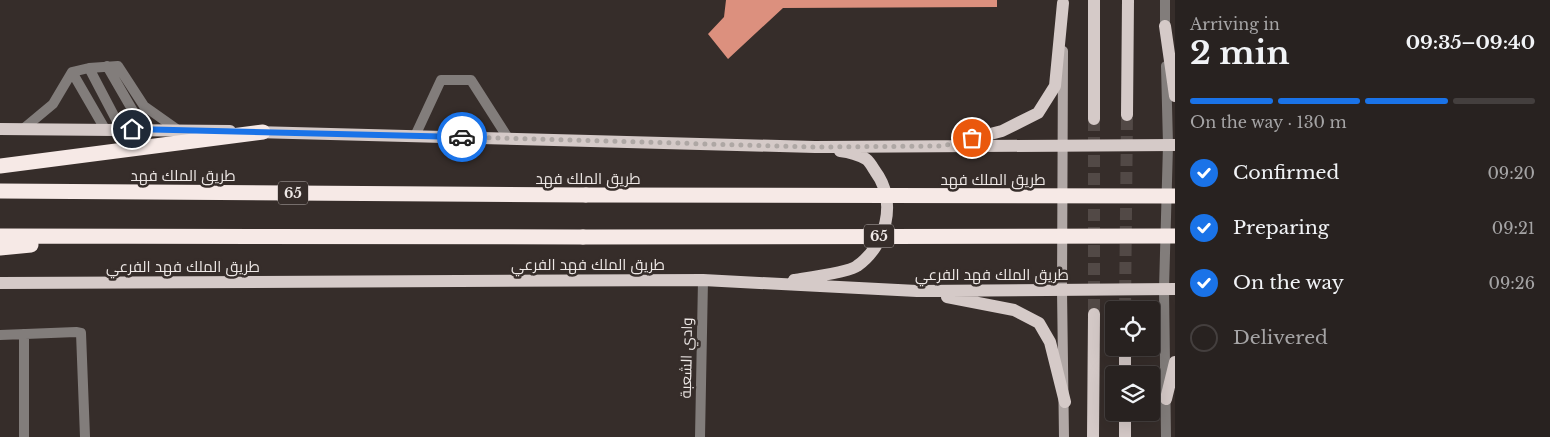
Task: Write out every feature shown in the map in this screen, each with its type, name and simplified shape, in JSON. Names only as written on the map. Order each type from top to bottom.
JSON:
[{"type":"highway","points":[[0,166],[263,132]]},
{"type":"highway","name":"طريق الملك فهد","points":[[0,191],[586,196],[1175,196]]},
{"type":"highway","name":"65","points":[[0,236],[1175,236]]},
{"type":"highway","points":[[0,248],[151,236]]},
{"type":"main road","points":[[1094,0],[1094,119]]},
{"type":"main road","points":[[1127,115],[1128,0]]},
{"type":"main road","points":[[1063,2],[1062,290],[1064,437]]},
{"type":"main road","points":[[943,146],[1002,131],[1038,112],[1054,86],[1063,2]]},
{"type":"main road","points":[[1165,26],[1175,96]]},
{"type":"main road","points":[[0,129],[178,130],[815,147],[1171,145]]},
{"type":"main road","points":[[774,284],[855,268],[871,254],[882,236],[887,216],[886,196],[879,176],[866,159],[848,152],[815,147]]},
{"type":"main road","name":"طريق الملك فهد الفرعي","points":[[0,283],[702,280],[917,291],[1169,289]]},
{"type":"main road","points":[[917,291],[1014,310],[1039,323],[1050,342],[1064,402]]},
{"type":"main road","points":[[1093,437],[1094,314]]},
{"type":"main road","points":[[1166,399],[1175,362]]},
{"type":"main road","points":[[1125,421],[1125,437]]},
{"type":"street","points":[[1165,0],[1171,145],[1166,437]]},
{"type":"street","points":[[107,66],[144,130]]},
{"type":"street","points":[[24,129],[53,104],[72,72],[89,68],[118,66],[144,106],[178,130]]},
{"type":"street","points":[[89,68],[121,129]]},
{"type":"street","points":[[72,72],[105,129]]},
{"type":"street","points":[[414,136],[441,80],[471,80],[508,138]]},
{"type":"street","name":"وادي الشعبة","points":[[700,437],[702,280]]},
{"type":"street","points":[[0,335],[81,333],[84,437]]},
{"type":"street","points":[[24,334],[24,437]]},
{"type":"building","points":[[726,0],[997,0],[997,7],[783,8],[728,59],[708,34],[724,17]]},
{"type":"tunnel","points":[[1125,301],[1127,115]]},
{"type":"tunnel","points":[[1094,119],[1094,314]]},
{"type":"way so far","points":[[462,137],[815,147],[943,146],[972,138]]},
{"type":"route","points":[[132,129],[462,137]]}]
